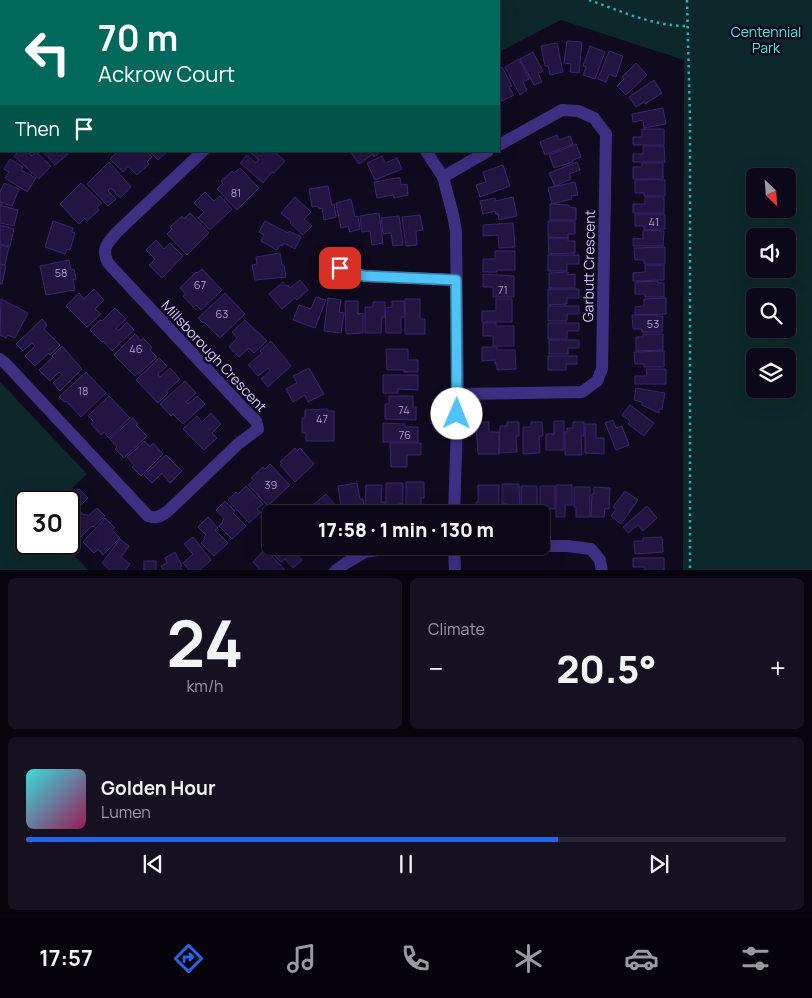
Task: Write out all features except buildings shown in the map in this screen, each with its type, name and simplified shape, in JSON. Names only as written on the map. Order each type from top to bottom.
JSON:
[{"type":"street","name":"Garbutt Crescent","points":[[458,394],[582,392],[597,381],[602,369],[606,134],[594,118],[578,111],[562,110],[500,144]]},
{"type":"street","name":"Millsborough Crescent","points":[[0,359],[8,365],[148,516],[153,518],[161,516],[168,511],[238,444],[258,429],[256,421],[108,263],[105,256],[105,246],[117,232],[202,152]]},
{"type":"street","points":[[427,152],[443,177],[456,232],[458,394],[454,505]]},
{"type":"street","points":[[443,177],[486,152]]},
{"type":"street","points":[[340,268],[364,276],[456,280]]},
{"type":"street","points":[[550,546],[591,549],[600,560],[602,570]]},
{"type":"street","points":[[335,570],[360,555]]},
{"type":"street","points":[[454,555],[455,570]]},
{"type":"path","points":[[589,0],[648,20],[675,26],[687,26]]},
{"type":"path","points":[[687,0],[690,121],[690,570]]},
{"type":"green space","name":"Centennial Park","points":[[500,0],[812,0],[812,570],[683,570],[684,60],[561,20],[500,51]]},
{"type":"green space","points":[[0,382],[87,474],[70,490],[15,490],[15,555],[74,555],[88,570],[0,570]]},
{"type":"route","points":[[340,268],[364,276],[456,280],[457,414]]}]
